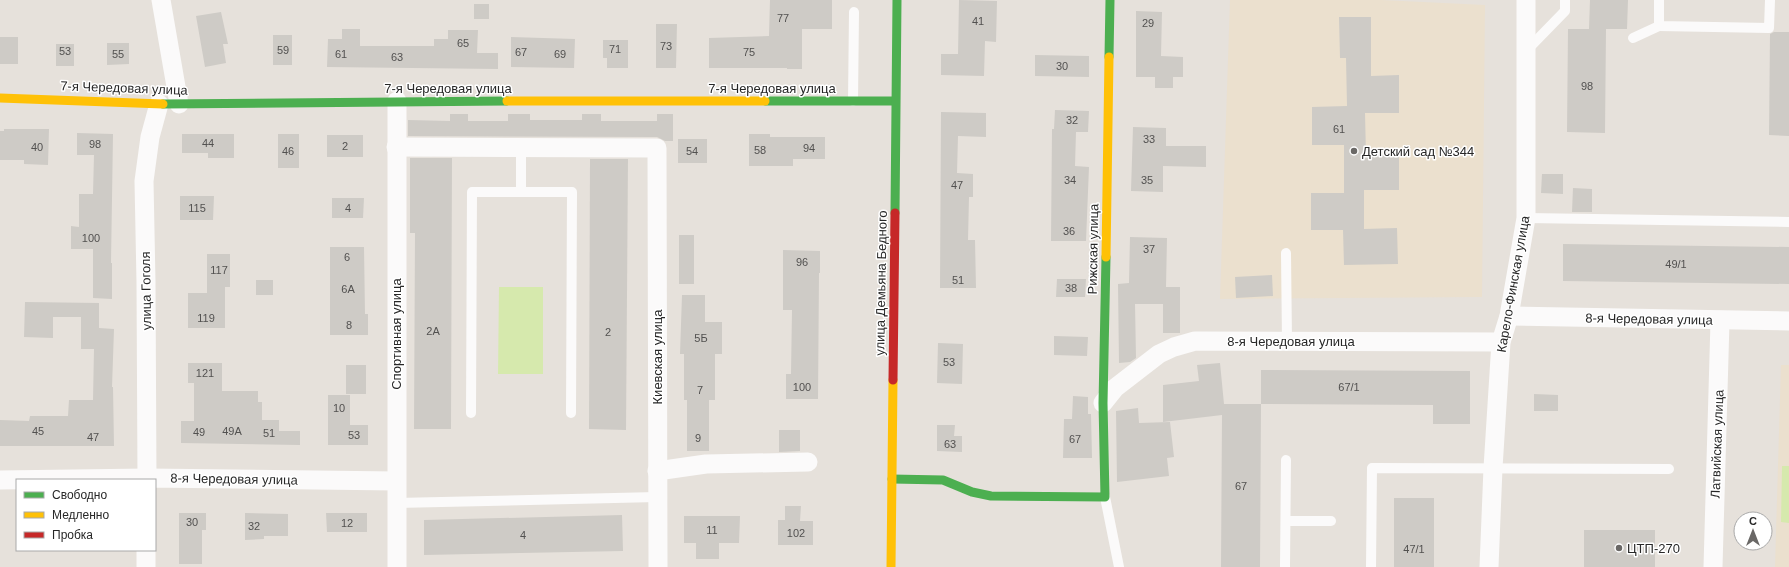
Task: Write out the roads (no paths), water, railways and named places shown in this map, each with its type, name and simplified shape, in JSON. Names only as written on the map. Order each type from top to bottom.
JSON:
[{"type":"street","points":[[161,0],[179,104]]},
{"type":"street","name":"улица Демьяна Бедного","points":[[891,567],[897,0]]},
{"type":"street","name":"Рижская улица","points":[[1105,497],[1103,403],[1110,0]]},
{"type":"street","name":"Карело-Финская улица","points":[[1489,567],[1493,468],[1501,342],[1509,316],[1526,218],[1526,0]]},
{"type":"street","name":"7-я Чередовая улица","points":[[0,98],[159,104],[397,100],[895,101]]},
{"type":"street","name":"Спортивная улица","points":[[397,100],[397,567]]},
{"type":"street","name":"улица Гоголя","points":[[146,479],[146,290],[144,181],[150,137],[159,104]]},
{"type":"street","points":[[396,147],[521,147]]},
{"type":"street","name":"Киевская улица","points":[[521,147],[657,148],[658,567]]},
{"type":"street","name":"8-я Чередовая улица","points":[[1509,316],[1720,321],[1789,321]]},
{"type":"street","name":"Латвийская улица","points":[[1713,567],[1720,321]]},
{"type":"street","name":"8-я Чередовая улица","points":[[1103,403],[1115,388],[1159,354],[1174,347],[1195,341],[1501,342]]},
{"type":"street","points":[[657,471],[706,464],[808,462]]},
{"type":"street","points":[[892,479],[929,478],[943,480],[972,492],[991,496],[1105,497]]},
{"type":"street","name":"8-я Чередовая улица","points":[[156,479],[396,481]]},
{"type":"street","name":"8-я Чередовая улица","points":[[0,480],[16,480]]},
{"type":"street","points":[[146,551],[146,567]]},
{"type":"lane","points":[[1525,52],[1565,11],[1565,0]]},
{"type":"lane","points":[[1659,0],[1659,26]]},
{"type":"lane","points":[[1633,38],[1659,26],[1769,28],[1770,0]]},
{"type":"lane","points":[[853,102],[854,12]]},
{"type":"lane","points":[[521,147],[521,192]]},
{"type":"lane","points":[[471,413],[472,192],[572,192],[571,413]]},
{"type":"lane","points":[[1526,218],[1789,222]]},
{"type":"lane","points":[[1286,253],[1287,341]]},
{"type":"lane","points":[[1286,460],[1286,567]]},
{"type":"lane","points":[[1371,567],[1372,468],[1669,469]]},
{"type":"lane","points":[[396,503],[657,497]]},
{"type":"lane","points":[[1105,497],[1119,567]]},
{"type":"lane","points":[[1286,521],[1331,521]]},
{"type":"place","name":"Детский сад №344","points":[[1354,151]]},
{"type":"place","name":"ЦТП-270","points":[[1619,548]]}]
